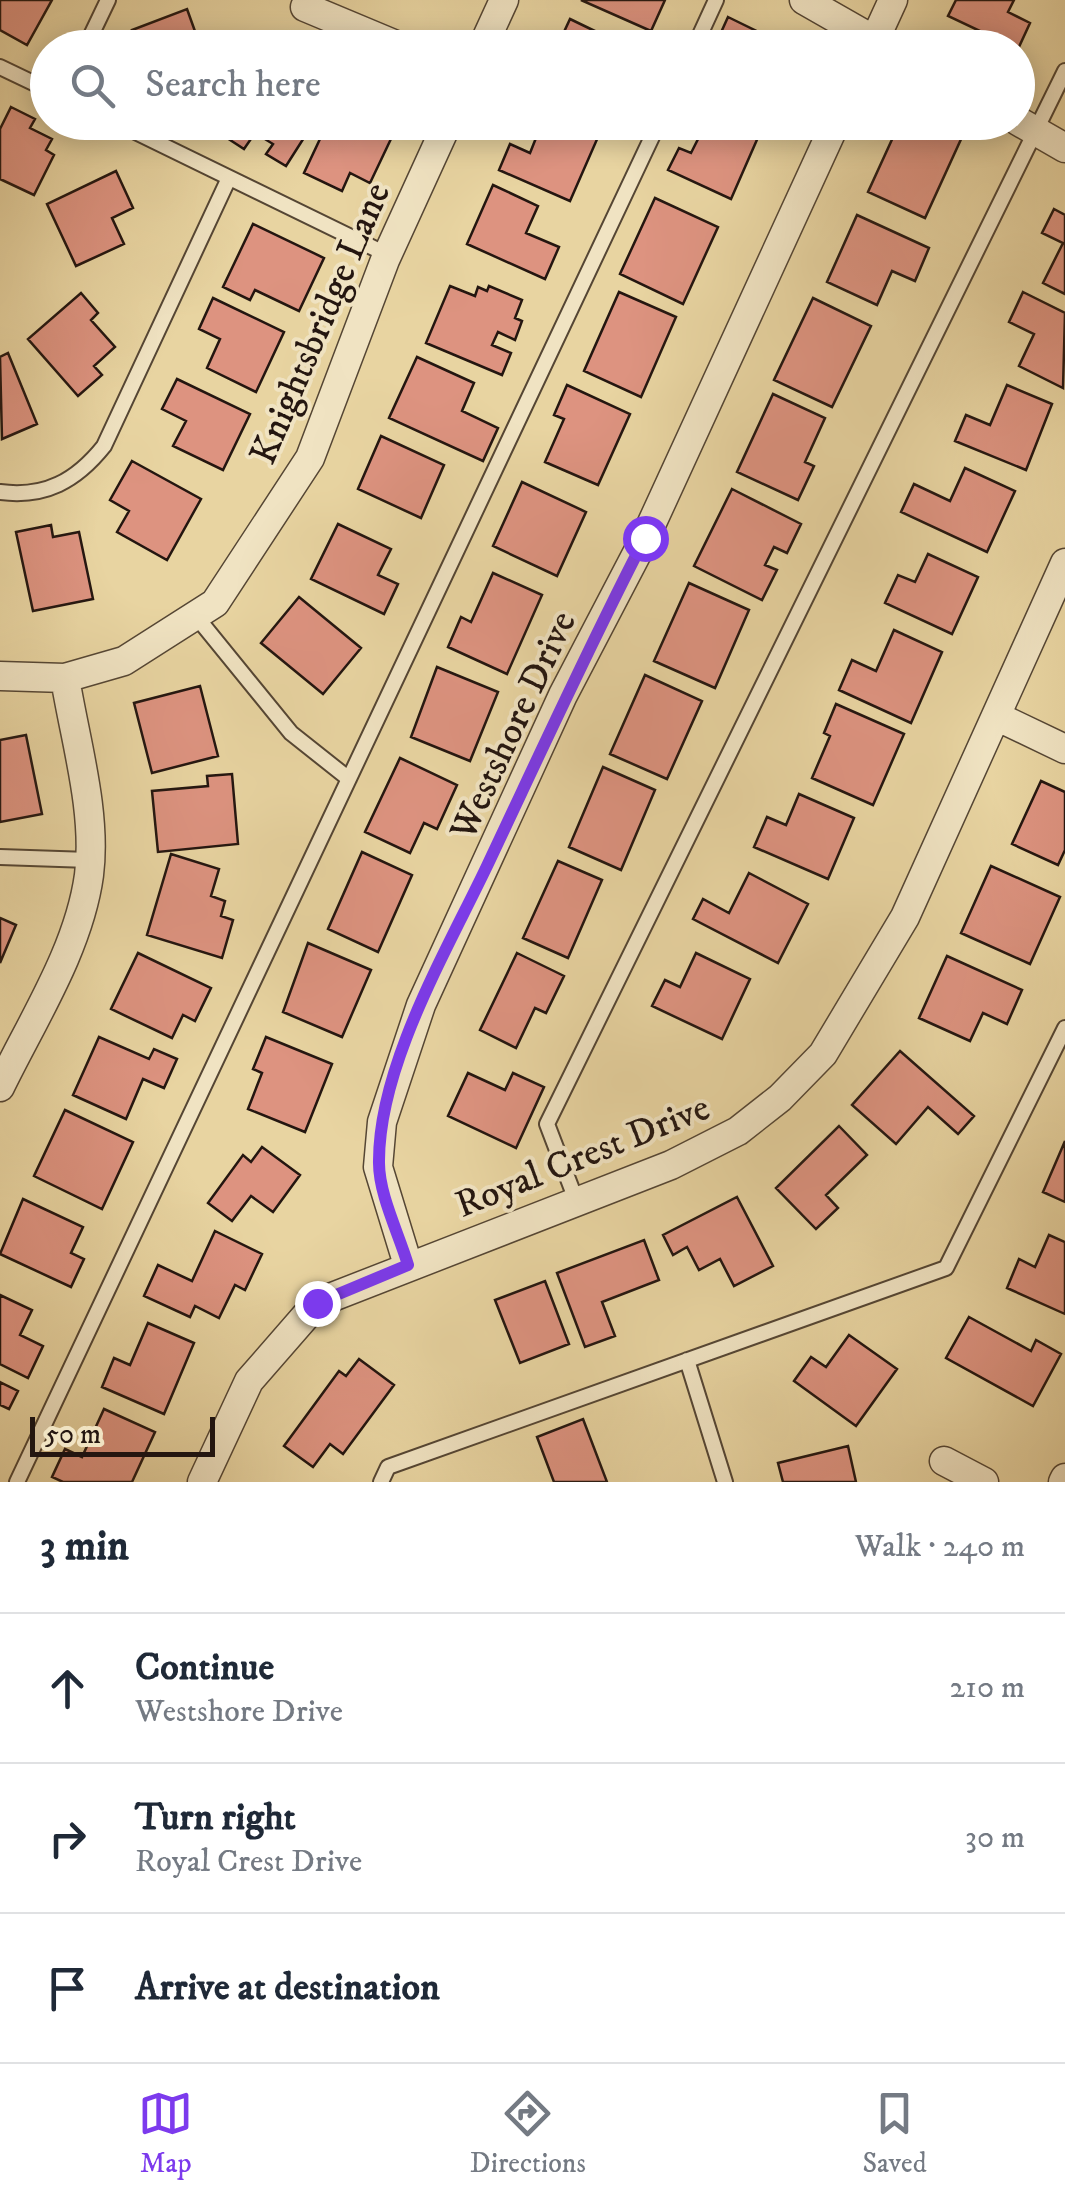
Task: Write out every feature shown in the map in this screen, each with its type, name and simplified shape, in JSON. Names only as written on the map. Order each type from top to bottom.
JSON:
[{"type":"street","points":[[490,30],[504,0]]},
{"type":"street","points":[[804,0],[853,30]]},
{"type":"street","points":[[883,30],[893,0]]},
{"type":"street","points":[[305,7],[360,30]]},
{"type":"street","points":[[1035,132],[1065,148]]},
{"type":"street","name":"Knightsbridge Lane","points":[[0,676],[65,678],[124,661],[214,603],[310,458],[388,254],[440,140]]},
{"type":"street","name":"Westshore Drive","points":[[408,1265],[378,1167],[382,1122],[415,1022],[563,695],[645,538],[828,140]]},
{"type":"street","name":"Royal Crest Drive","points":[[202,1482],[250,1381],[317,1303],[671,1165],[738,1131],[780,1098],[823,1054],[905,917],[1065,564]]},
{"type":"street","points":[[0,1087],[78,922],[88,860],[87,818],[65,678]]},
{"type":"street","points":[[996,716],[1065,748]]},
{"type":"street","points":[[944,1461],[984,1482]]},
{"type":"lane","points":[[94,30],[108,0]]},
{"type":"lane","points":[[702,30],[716,0]]},
{"type":"lane","points":[[0,67],[30,81]]},
{"type":"lane","points":[[1035,112],[1065,71]]},
{"type":"lane","points":[[151,140],[388,254]]},
{"type":"lane","points":[[17,1482],[650,140]]},
{"type":"lane","points":[[576,1200],[546,1124],[1018,140]]},
{"type":"lane","points":[[0,492],[21,495],[59,486],[77,475],[104,446],[229,178]]},
{"type":"lane","points":[[195,615],[291,732],[349,779]]},
{"type":"lane","points":[[0,856],[88,860]]},
{"type":"lane","points":[[381,1482],[388,1467],[946,1268],[1065,1028]]},
{"type":"lane","points":[[687,1360],[725,1482]]},
{"type":"building","points":[[0,0],[52,0],[35,30],[30,30],[27,45],[0,30]]},
{"type":"building","points":[[581,0],[665,0],[649,30]]},
{"type":"building","points":[[956,0],[1014,0],[1008,12],[1030,23],[1027,30],[978,30],[948,16]]},
{"type":"building","points":[[187,9],[195,30],[132,30]]},
{"type":"building","points":[[728,17],[754,30],[722,30]]},
{"type":"building","points":[[570,19],[593,30],[565,30]]},
{"type":"building","points":[[11,107],[30,116],[30,140],[51,140],[46,150],[54,155],[34,195],[0,179],[0,129]]},
{"type":"building","points":[[230,140],[250,140],[244,149]]},
{"type":"building","points":[[266,140],[303,140],[286,166],[266,154],[273,144]]},
{"type":"building","points":[[320,140],[390,140],[370,183],[350,173],[342,191],[304,173]]},
{"type":"building","points":[[535,140],[597,140],[570,201],[499,170],[510,144],[530,153]]},
{"type":"building","points":[[698,140],[757,140],[731,199],[668,170],[679,148],[691,153]]},
{"type":"building","points":[[892,140],[961,140],[925,218],[868,192]]},
{"type":"building","points":[[116,171],[133,208],[112,218],[124,244],[76,266],[47,204]]},
{"type":"building","points":[[493,185],[538,206],[526,233],[559,247],[545,279],[467,244]]},
{"type":"building","points":[[655,198],[718,227],[683,304],[620,274]]},
{"type":"building","points":[[1054,209],[1065,215],[1065,294],[1043,283],[1063,243],[1042,233]]},
{"type":"building","points":[[857,215],[929,248],[915,281],[892,271],[877,305],[827,282]]},
{"type":"building","points":[[253,224],[324,258],[299,311],[255,290],[250,300],[223,287]]},
{"type":"building","points":[[450,286],[475,296],[478,287],[487,291],[489,286],[522,300],[515,318],[522,321],[515,340],[498,332],[492,345],[511,353],[502,375],[426,343]]},
{"type":"building","points":[[619,292],[676,317],[641,397],[584,371]]},
{"type":"building","points":[[1023,292],[1065,313],[1063,388],[1019,366],[1034,334],[1009,322]]},
{"type":"building","points":[[81,293],[98,313],[91,320],[115,347],[94,366],[102,375],[78,396],[28,339]]},
{"type":"building","points":[[213,298],[284,332],[256,392],[207,368],[220,339],[199,329]]},
{"type":"building","points":[[813,298],[871,326],[832,407],[774,380]]},
{"type":"building","points":[[8,353],[37,424],[2,439],[0,357]]},
{"type":"building","points":[[417,357],[474,383],[462,411],[498,428],[483,461],[389,418]]},
{"type":"building","points":[[177,379],[250,414],[223,470],[173,446],[186,421],[162,409]]},
{"type":"building","points":[[567,385],[630,414],[598,485],[545,462],[564,419],[554,415]]},
{"type":"building","points":[[1007,385],[1052,404],[1026,470],[955,441],[966,415],[990,425]]},
{"type":"building","points":[[773,394],[825,418],[805,462],[814,466],[798,500],[737,472]]},
{"type":"building","points":[[381,436],[444,465],[421,518],[358,489]]},
{"type":"building","points":[[132,461],[201,499],[167,560],[117,532],[129,511],[110,500]]},
{"type":"building","points":[[965,468],[1015,491],[987,552],[901,512],[914,484],[950,501]]},
{"type":"building","points":[[522,482],[586,512],[557,576],[493,546]]},
{"type":"building","points":[[732,489],[801,524],[787,553],[774,547],[765,565],[777,570],[762,600],[694,566]]},
{"type":"building","points":[[338,524],[391,549],[378,575],[398,584],[384,614],[311,579]]},
{"type":"building","points":[[51,525],[53,537],[79,532],[93,599],[33,611],[16,532]]},
{"type":"building","points":[[928,554],[978,577],[952,634],[885,603],[898,575],[915,582]]},
{"type":"building","points":[[493,573],[542,595],[507,674],[448,647],[461,617],[471,622]]},
{"type":"building","points":[[689,583],[749,610],[715,688],[654,661]]},
{"type":"building","points":[[299,597],[361,648],[323,694],[261,643]]},
{"type":"building","points":[[894,630],[942,652],[911,723],[839,690],[852,660],[876,671]]},
{"type":"building","points":[[437,667],[498,692],[470,761],[411,737]]},
{"type":"building","points":[[645,675],[702,701],[667,779],[610,754]]},
{"type":"building","points":[[200,686],[218,756],[152,773],[134,703]]},
{"type":"building","points":[[836,704],[904,734],[873,805],[812,778],[830,736],[824,733]]},
{"type":"building","points":[[26,735],[42,814],[0,822],[0,740]]},
{"type":"building","points":[[400,758],[457,785],[437,829],[424,823],[410,853],[365,832]]},
{"type":"building","points":[[603,767],[655,790],[621,870],[569,847]]},
{"type":"building","points":[[232,774],[238,844],[158,852],[152,791],[208,786],[207,776]]},
{"type":"building","points":[[1041,781],[1065,792],[1065,850],[1058,865],[1012,844]]},
{"type":"building","points":[[799,794],[854,818],[828,879],[754,847],[767,817],[786,825]]},
{"type":"building","points":[[362,852],[412,875],[378,952],[328,929]]},
{"type":"building","points":[[171,854],[219,869],[211,896],[225,901],[221,916],[233,920],[222,958],[147,935]]},
{"type":"building","points":[[558,861],[602,880],[568,958],[523,938]]},
{"type":"building","points":[[991,866],[1060,897],[1030,964],[961,933]]},
{"type":"building","points":[[749,873],[808,904],[778,963],[693,919],[703,899],[729,913]]},
{"type":"building","points":[[0,918],[16,925],[0,963]]},
{"type":"building","points":[[308,943],[371,970],[342,1037],[283,1012]]},
{"type":"building","points":[[138,953],[211,988],[195,1021],[183,1015],[172,1038],[111,1009]]},
{"type":"building","points":[[517,953],[564,976],[546,1013],[535,1008],[516,1048],[480,1030]]},
{"type":"building","points":[[696,953],[750,979],[722,1039],[652,1006],[665,980],[680,987]]},
{"type":"building","points":[[947,956],[1022,990],[1007,1024],[983,1013],[970,1041],[919,1018]]},
{"type":"building","points":[[99,1037],[149,1059],[154,1049],[177,1059],[164,1088],[143,1079],[126,1119],[73,1095]]},
{"type":"building","points":[[266,1037],[332,1064],[305,1132],[248,1109],[262,1073],[253,1069]]},
{"type":"building","points":[[900,1051],[974,1116],[958,1134],[928,1107],[896,1144],[852,1105]]},
{"type":"building","points":[[468,1073],[505,1090],[513,1073],[544,1087],[516,1148],[448,1116]]},
{"type":"building","points":[[65,1110],[133,1142],[102,1209],[34,1176]]},
{"type":"building","points":[[839,1126],[867,1155],[826,1195],[838,1208],[816,1229],[776,1188]]},
{"type":"building","points":[[1065,1141],[1065,1202],[1043,1192]]},
{"type":"building","points":[[262,1147],[300,1175],[273,1212],[251,1196],[232,1221],[208,1203],[243,1155],[251,1162]]},
{"type":"building","points":[[737,1197],[773,1266],[734,1286],[720,1259],[699,1270],[687,1247],[673,1255],[663,1235]]},
{"type":"building","points":[[23,1199],[83,1227],[71,1253],[84,1259],[71,1287],[0,1254]]},
{"type":"building","points":[[215,1231],[262,1254],[245,1290],[235,1285],[219,1318],[195,1306],[190,1317],[144,1296],[158,1265],[192,1281]]},
{"type":"building","points":[[1049,1235],[1065,1242],[1065,1314],[1007,1288],[1019,1259],[1035,1267]]},
{"type":"building","points":[[644,1240],[659,1280],[602,1302],[615,1336],[585,1347],[557,1273]]},
{"type":"building","points":[[545,1281],[569,1344],[520,1363],[495,1300]]},
{"type":"building","points":[[0,1295],[32,1310],[20,1335],[43,1346],[28,1378],[0,1364]]},
{"type":"building","points":[[969,1317],[1031,1351],[1036,1340],[1061,1354],[1033,1406],[946,1358]]},
{"type":"building","points":[[148,1323],[194,1343],[164,1414],[102,1387],[114,1358],[130,1365]]},
{"type":"building","points":[[849,1335],[897,1369],[856,1426],[794,1381],[811,1357],[826,1367]]},
{"type":"building","points":[[359,1359],[394,1385],[343,1454],[330,1444],[313,1467],[284,1446],[339,1371],[346,1376]]},
{"type":"building","points":[[0,1382],[18,1391],[9,1409],[0,1405]]},
{"type":"building","points":[[104,1409],[155,1432],[132,1482],[63,1482],[52,1477],[65,1449],[82,1457]]},
{"type":"building","points":[[583,1419],[607,1482],[554,1482],[537,1437]]},
{"type":"building","points":[[848,1446],[856,1482],[783,1482],[778,1463]]},
{"type":"route","points":[[317,1303],[408,1265],[378,1167],[382,1122],[397,1072],[421,1005],[563,695],[645,538]]}]
